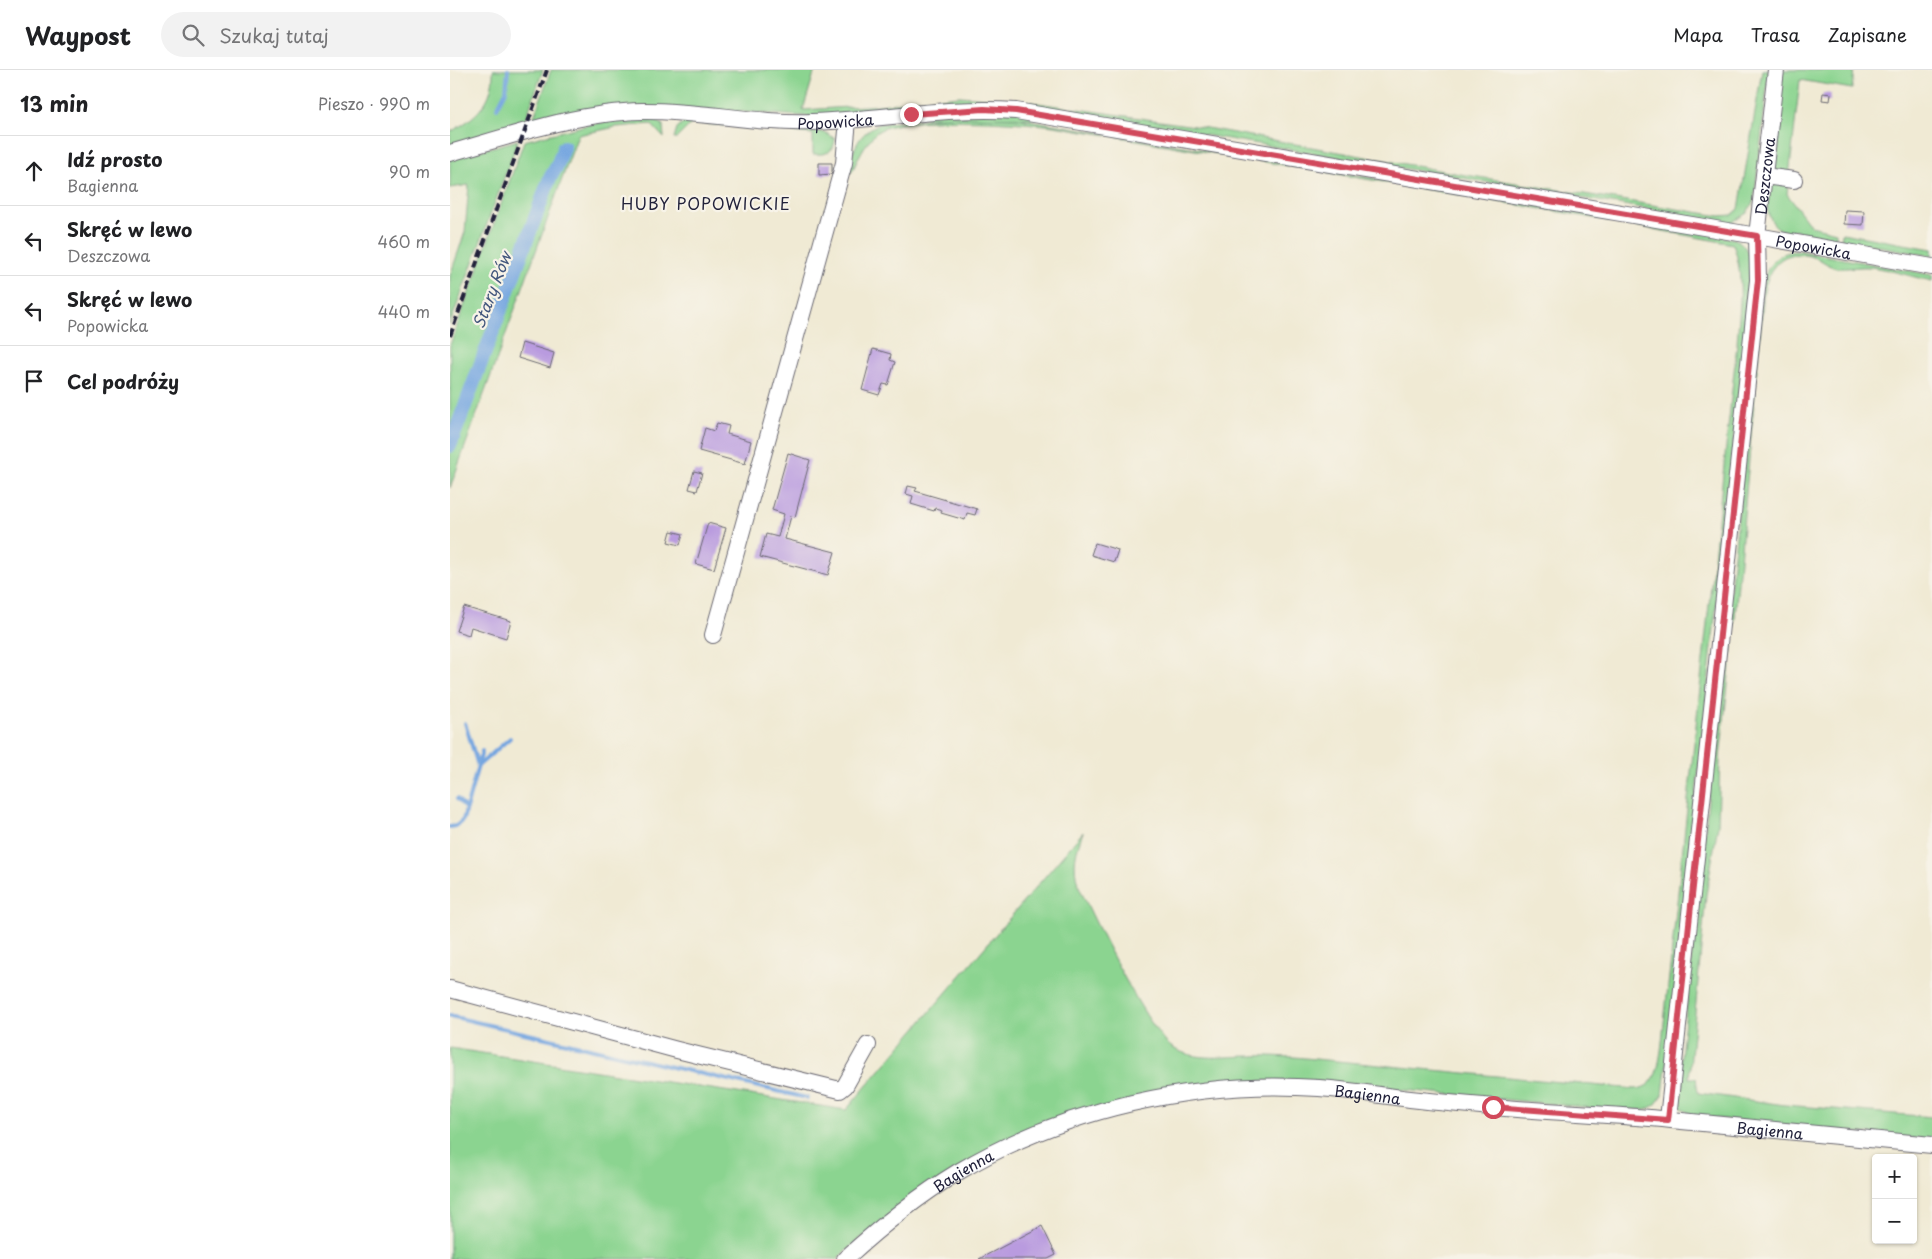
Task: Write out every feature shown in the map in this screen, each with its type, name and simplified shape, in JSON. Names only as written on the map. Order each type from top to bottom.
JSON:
[{"type":"street","name":"Deszczowa","points":[[1668,1120],[1758,280],[1757,236],[1776,70]]},
{"type":"street","name":"Popowicka","points":[[450,153],[525,131],[607,113],[643,111],[811,122],[957,110],[1016,111],[1757,236],[1932,268]]},
{"type":"street","points":[[713,635],[844,163],[848,120]]},
{"type":"street","points":[[1764,176],[1794,180]]},
{"type":"street","points":[[450,988],[677,1050],[840,1090],[846,1086],[868,1045]]},
{"type":"street","name":"Bagienna","points":[[845,1259],[910,1204],[958,1172],[1002,1148],[1048,1128],[1108,1109],[1165,1097],[1222,1090],[1262,1087],[1318,1088],[1467,1105],[1668,1120],[1932,1145]]},
{"type":"green space","points":[[493,70],[543,70],[523,127],[450,147],[450,132],[475,115],[487,100],[493,81]]},
{"type":"green space","points":[[551,70],[815,70],[803,110],[879,105],[959,96],[1017,100],[1201,127],[1460,174],[1720,216],[1732,215],[1739,209],[1762,70],[1769,70],[1754,200],[1747,213],[1731,223],[1109,119],[803,116],[714,110],[531,125]]},
{"type":"green space","points":[[1783,70],[1854,70],[1852,89],[1800,80],[1787,194],[1811,226],[1836,232],[1836,238],[1791,230],[1790,234],[1780,230],[1769,216],[1767,206]]},
{"type":"green space","points":[[950,117],[1016,118],[1735,239],[1745,247],[1750,264],[1750,284],[1663,1095],[1655,1105],[1645,1110],[1595,1108],[1319,1082],[1261,1081],[1047,1124],[859,1239],[837,1259],[450,1259],[450,1048],[846,1110],[1083,832],[1075,864],[1078,884],[1121,972],[1150,1021],[1173,1048],[1182,1052],[1202,1057],[1294,1057],[1635,1089],[1648,1085],[1655,1076],[1661,1051],[1737,344],[1740,281],[1737,256],[1733,244],[1571,214],[1038,124],[961,120],[909,123],[889,127],[876,133],[868,141],[852,172],[848,171],[854,149],[861,137],[872,127],[879,124]]},
{"type":"green space","points":[[630,118],[654,119],[663,125],[664,138],[651,124],[616,127],[578,135],[450,488],[450,345],[524,141],[591,124]]},
{"type":"green space","points":[[687,119],[810,130],[826,133],[835,139],[831,150],[825,153],[813,154],[813,134],[692,123],[677,138],[674,138],[677,128]]},
{"type":"green space","points":[[518,140],[450,324],[450,276],[465,232],[469,185],[450,188],[450,159]]},
{"type":"green space","points":[[1842,233],[1932,249],[1932,256],[1841,239]]},
{"type":"green space","points":[[1800,251],[1932,275],[1932,281],[1872,267],[1837,268],[1816,258],[1796,254],[1788,256],[1775,265],[1767,281],[1764,291],[1734,628],[1720,758],[1718,825],[1706,895],[1689,1078],[1696,1078],[1698,1093],[1785,1105],[1932,1117],[1932,1140],[1693,1116],[1681,1108],[1677,1096],[1763,280],[1776,258],[1786,253]]},
{"type":"building","points":[[1823,93],[1831,94],[1830,101],[1822,100]]},
{"type":"building","points":[[819,163],[832,163],[832,174],[819,175]]},
{"type":"building","points":[[1845,210],[1864,211],[1863,225],[1844,224]]},
{"type":"building","points":[[522,343],[554,353],[550,368],[518,358]]},
{"type":"building","points":[[873,349],[891,354],[890,360],[895,362],[888,385],[883,384],[879,395],[862,390]]},
{"type":"building","points":[[717,423],[729,426],[727,434],[751,441],[745,464],[699,451],[705,428],[714,431]]},
{"type":"building","points":[[788,453],[810,460],[795,517],[791,516],[785,539],[835,552],[828,575],[760,557],[766,534],[778,537],[784,514],[772,510]]},
{"type":"building","points":[[694,471],[702,473],[697,491],[689,489]]},
{"type":"building","points":[[908,486],[917,488],[915,491],[977,509],[975,515],[967,513],[965,520],[941,513],[942,510],[935,508],[934,511],[911,504],[913,496],[906,494]]},
{"type":"building","points":[[708,523],[726,528],[714,569],[696,564]]},
{"type":"building","points":[[671,531],[683,534],[680,545],[668,542]]},
{"type":"building","points":[[1095,543],[1118,550],[1114,562],[1091,555]]},
{"type":"building","points":[[464,607],[511,621],[506,638],[471,627],[469,635],[456,631]]},
{"type":"building","points":[[1042,1226],[1056,1255],[1048,1259],[979,1259]]},
{"type":"waterway","name":"Stary Rów","points":[[497,108],[506,91],[508,70]]},
{"type":"waterway","name":"Stary Rów","points":[[450,446],[550,178],[564,147]]},
{"type":"waterway","points":[[465,723],[478,766],[510,738]]},
{"type":"waterway","points":[[450,827],[456,826],[463,820],[482,751]]},
{"type":"waterway","points":[[457,799],[466,809]]},
{"type":"waterway","points":[[450,1016],[807,1098]]},
{"type":"railway","points":[[450,336],[547,70]]},
{"type":"district","name":"HUBY POPOWICKIE","points":[[706,203]]},
{"type":"route","points":[[911,114],[984,109],[1016,111],[1757,236],[1758,280],[1668,1120],[1493,1107]]}]
